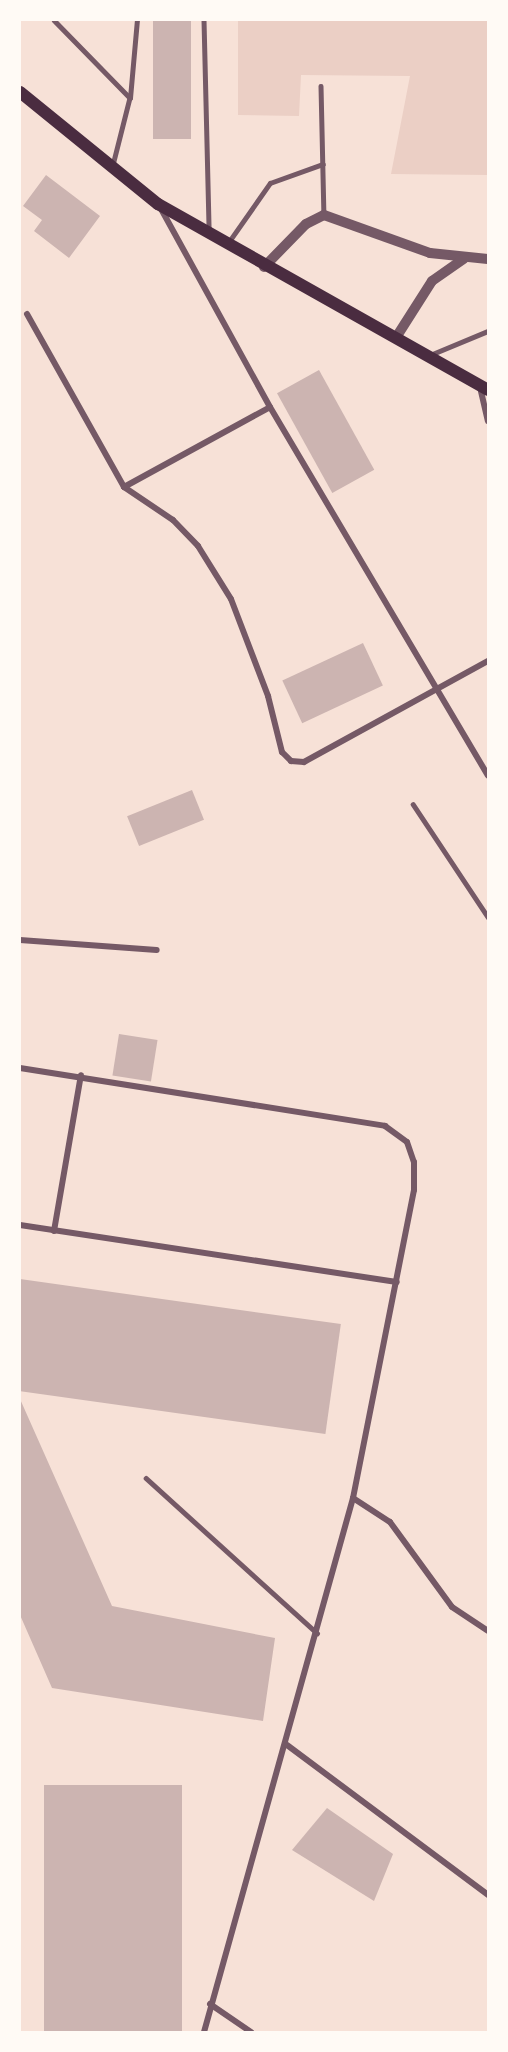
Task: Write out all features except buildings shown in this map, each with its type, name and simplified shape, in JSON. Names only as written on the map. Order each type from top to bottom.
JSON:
[{"type":"main road","points":[[20,92],[158,204],[264,267],[397,336],[484,387]]},
{"type":"street","points":[[158,204],[270,407],[489,775]]},
{"type":"street","points":[[264,267],[306,224],[324,215],[429,254],[464,259],[489,259]]},
{"type":"street","points":[[397,336],[432,281],[464,259]]},
{"type":"street","points":[[27,314],[124,487],[173,520],[198,546],[231,599],[268,696],[282,752],[304,762],[441,692],[489,661]]},
{"type":"street","points":[[484,387],[489,421]]},
{"type":"street","points":[[124,487],[270,407]]},
{"type":"street","points":[[20,940],[157,950]]},
{"type":"street","points":[[20,1068],[81,1075],[385,1126],[407,1142],[414,1190],[352,1498],[287,1745],[210,2004],[204,2032]]},
{"type":"street","points":[[54,1231],[81,1075]]},
{"type":"street","points":[[20,1225],[397,1282]]},
{"type":"street","points":[[352,1498],[390,1522],[452,1607],[489,1631]]},
{"type":"street","points":[[287,1745],[489,1895]]},
{"type":"street","points":[[210,2004],[251,2032]]},
{"type":"lane","points":[[54,20],[130,98]]},
{"type":"lane","points":[[112,168],[130,98],[137,20]]},
{"type":"lane","points":[[204,20],[209,234]]},
{"type":"lane","points":[[321,86],[324,215]]},
{"type":"lane","points":[[227,245],[270,183],[323,164]]},
{"type":"lane","points":[[430,356],[489,331]]},
{"type":"lane","points":[[413,804],[489,917]]},
{"type":"lane","points":[[146,1478],[317,1633]]},
{"type":"shaded area","points":[[238,20],[488,20],[488,175],[391,174],[410,76],[301,75],[299,116],[238,115]]}]
